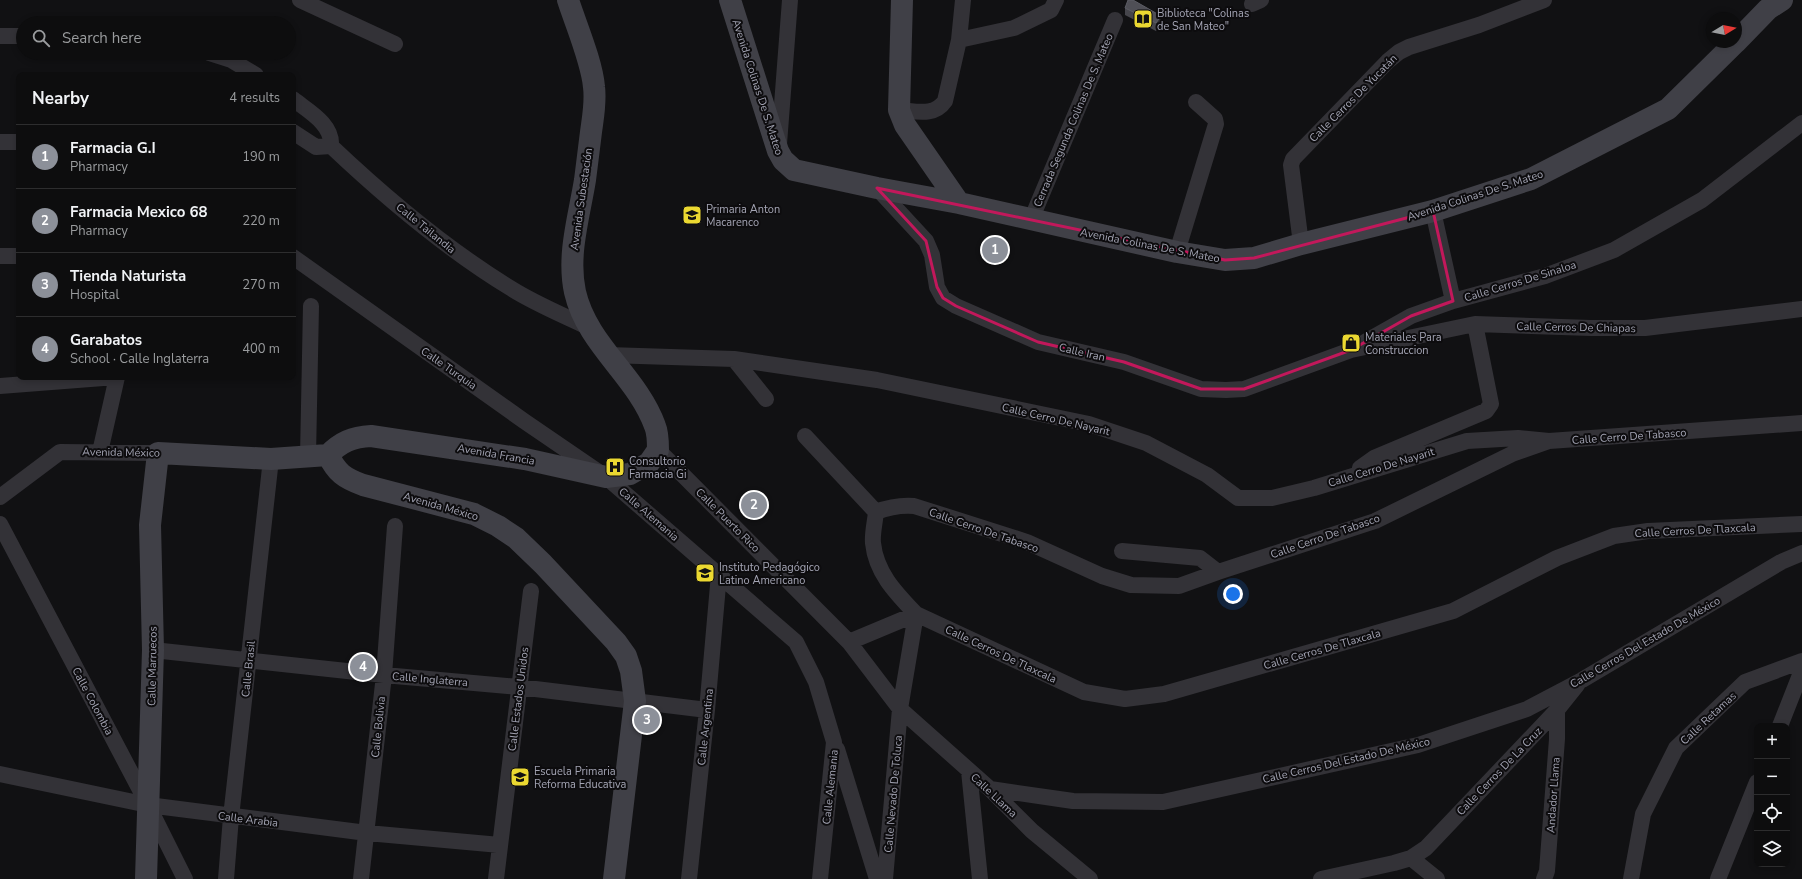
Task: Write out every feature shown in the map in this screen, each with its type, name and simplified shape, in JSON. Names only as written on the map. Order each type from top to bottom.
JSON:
[{"type":"street","points":[[300,0],[395,44]]},
{"type":"street","name":"Avenida Subestación","points":[[568,0],[590,68],[594,86],[594,107],[573,251],[575,291],[580,312],[588,327],[648,409],[656,427],[658,450]]},
{"type":"street","name":"Avenida Colinas De S. Mateo","points":[[730,0],[778,151],[783,160],[794,170],[877,188],[959,203],[1177,252],[1225,260],[1254,258],[1301,244],[1433,211],[1531,179],[1668,109],[1730,48]]},
{"type":"street","points":[[778,151],[790,0]]},
{"type":"street","points":[[902,0],[899,110],[905,125],[959,203]]},
{"type":"street","points":[[899,110],[931,112],[940,108],[945,101],[959,40],[963,0]]},
{"type":"street","points":[[959,40],[1014,28],[1051,10],[1056,0]]},
{"type":"street","name":"Calle Cerros De Yucatán","points":[[1301,244],[1291,165],[1293,159],[1388,61],[1399,52],[1409,47],[1479,25],[1544,0]]},
{"type":"street","name":"Avenida Colinas De S. Mateo","points":[[1742,36],[1768,9],[1782,0]]},
{"type":"street","name":"Cerrada Segunda Colinas De S. Mateo","points":[[1031,220],[1115,20]]},
{"type":"street","points":[[0,36],[16,36]]},
{"type":"street","points":[[231,60],[251,72]]},
{"type":"street","points":[[296,101],[316,117],[329,130],[332,138],[331,146],[316,147],[296,134]]},
{"type":"street","points":[[1177,252],[1216,124],[1215,119],[1196,102]]},
{"type":"street","name":"Calle Cerros De Sinaloa","points":[[1351,350],[1411,316],[1453,301],[1545,276],[1614,250],[1702,200],[1802,123]]},
{"type":"street","points":[[0,142],[16,142]]},
{"type":"street","name":"Calle Tailandia","points":[[331,146],[367,180],[448,247],[513,290],[588,327]]},
{"type":"street","name":"Calle Iran","points":[[877,188],[926,241],[932,255],[937,287],[943,298],[956,306],[1038,342],[1124,362],[1201,389],[1226,390],[1244,389],[1351,350]]},
{"type":"street","points":[[1433,211],[1453,301]]},
{"type":"street","points":[[0,256],[16,256]]},
{"type":"street","name":"Calle Turquia","points":[[296,259],[524,421],[606,477]]},
{"type":"street","points":[[311,306],[318,456]]},
{"type":"street","name":"Calle Cerros De Chiapas","points":[[1351,350],[1475,324],[1591,328],[1645,328],[1802,309]]},
{"type":"street","points":[[1349,477],[1374,458],[1486,411],[1491,404],[1475,324]]},
{"type":"street","points":[[608,355],[734,359],[766,399]]},
{"type":"street","name":"Calle Cerro De Nayarit","points":[[734,359],[877,380],[1089,424],[1146,442],[1207,475],[1238,498],[1272,498],[1314,488],[1467,441],[1518,438],[1549,441]]},
{"type":"street","points":[[0,386],[78,380]]},
{"type":"street","points":[[100,452],[116,380]]},
{"type":"street","name":"Calle Cerro De Tabasco","points":[[876,512],[888,507],[899,505],[914,506],[1027,542],[1102,576],[1131,585],[1179,586],[1375,521],[1512,454],[1549,441],[1791,425],[1802,423]]},
{"type":"street","name":"Avenida Francia","points":[[318,456],[348,440],[371,436],[526,459],[606,477],[630,474],[649,463],[658,450]]},
{"type":"street","points":[[805,436],[876,512],[873,543],[878,567],[892,588],[916,614],[849,642],[900,709]]},
{"type":"street","name":"Calle Puerto Rico","points":[[658,450],[849,642]]},
{"type":"street","name":"Avenida México","points":[[0,497],[60,452],[158,453],[271,459],[318,456],[346,478],[363,485],[474,514],[498,526],[516,538],[543,564],[616,642],[626,656],[631,671],[635,701],[614,879]]},
{"type":"street","name":"Calle Marruecos","points":[[146,879],[153,650],[150,524],[158,453]]},
{"type":"street","name":"Calle Brasil","points":[[226,879],[231,817],[271,459]]},
{"type":"street","name":"Calle Alemania","points":[[606,477],[796,642],[816,682],[834,742],[820,879]]},
{"type":"street","name":"Calle Colombia","points":[[0,524],[148,805],[185,879]]},
{"type":"street","name":"Calle Cerros De Tlaxcala","points":[[916,614],[1084,692],[1126,699],[1164,694],[1453,611],[1558,558],[1614,536],[1648,531],[1802,524]]},
{"type":"street","name":"Calle Bolivia","points":[[361,879],[384,675],[395,526]]},
{"type":"street","points":[[1122,551],[1200,558],[1218,572]]},
{"type":"street","name":"Calle Cerros Del Estado De México","points":[[990,789],[1073,801],[1163,802],[1418,745],[1527,709],[1582,680],[1781,562],[1802,553]]},
{"type":"street","name":"Calle Argentina","points":[[689,879],[707,710],[719,574]]},
{"type":"street","name":"Calle Estados Unidos","points":[[496,879],[531,591]]},
{"type":"street","name":"Calle Nevado De Toluca","points":[[885,879],[900,709],[916,614]]},
{"type":"street","name":"Calle Inglaterra","points":[[153,650],[384,675],[519,687],[707,710]]},
{"type":"street","name":"Calle Retamas","points":[[1631,879],[1643,814],[1676,748],[1745,682],[1802,661]]},
{"type":"street","points":[[1781,723],[1802,670]]},
{"type":"street","name":"Calle Cerros De La Cruz","points":[[1321,879],[1411,858],[1426,848],[1556,710],[1582,680]]},
{"type":"street","name":"Calle Llama","points":[[900,709],[990,789],[1032,831],[1090,879]]},
{"type":"street","name":"Andador Llama","points":[[1544,879],[1547,871],[1557,738],[1556,710]]},
{"type":"street","points":[[834,742],[877,879]]},
{"type":"street","points":[[969,771],[980,879]]},
{"type":"street","name":"Calle Arabia","points":[[0,774],[148,805],[231,817],[367,833],[500,845]]},
{"type":"street","points":[[1718,879],[1754,789]]},
{"type":"street","points":[[1411,858],[1437,879]]},
{"type":"highlighted area","points":[[877,188],[1225,260],[1254,258],[1433,211],[1453,301],[1411,316],[1351,350],[1244,389],[1201,389],[1124,362],[1038,342],[956,306],[943,298],[937,287],[926,241]]},
{"type":"building","points":[[1128,0],[1133,0],[1161,16],[1156,23],[1125,8]]},
{"type":"place","name":"Biblioteca \"Colinas de San Mateo\"","points":[[1143,19]]},
{"type":"place","name":"Primaria Anton Macarenco","points":[[692,215]]},
{"type":"place","name":"Farmacia G.I","points":[[995,250]]},
{"type":"place","name":"Materiales Para Construccion","points":[[1351,343]]},
{"type":"place","name":"Consultorio Farmacia Gi","points":[[615,467]]},
{"type":"place","name":"Farmacia Mexico 68","points":[[754,505]]},
{"type":"place","name":"Instituto Pedagógico Latino Americano","points":[[705,573]]},
{"type":"place","name":"Garabatos","points":[[363,667]]},
{"type":"place","name":"Tienda Naturista","points":[[647,720]]},
{"type":"place","name":"Escuela Primaria Reforma Educativa","points":[[520,777]]}]
